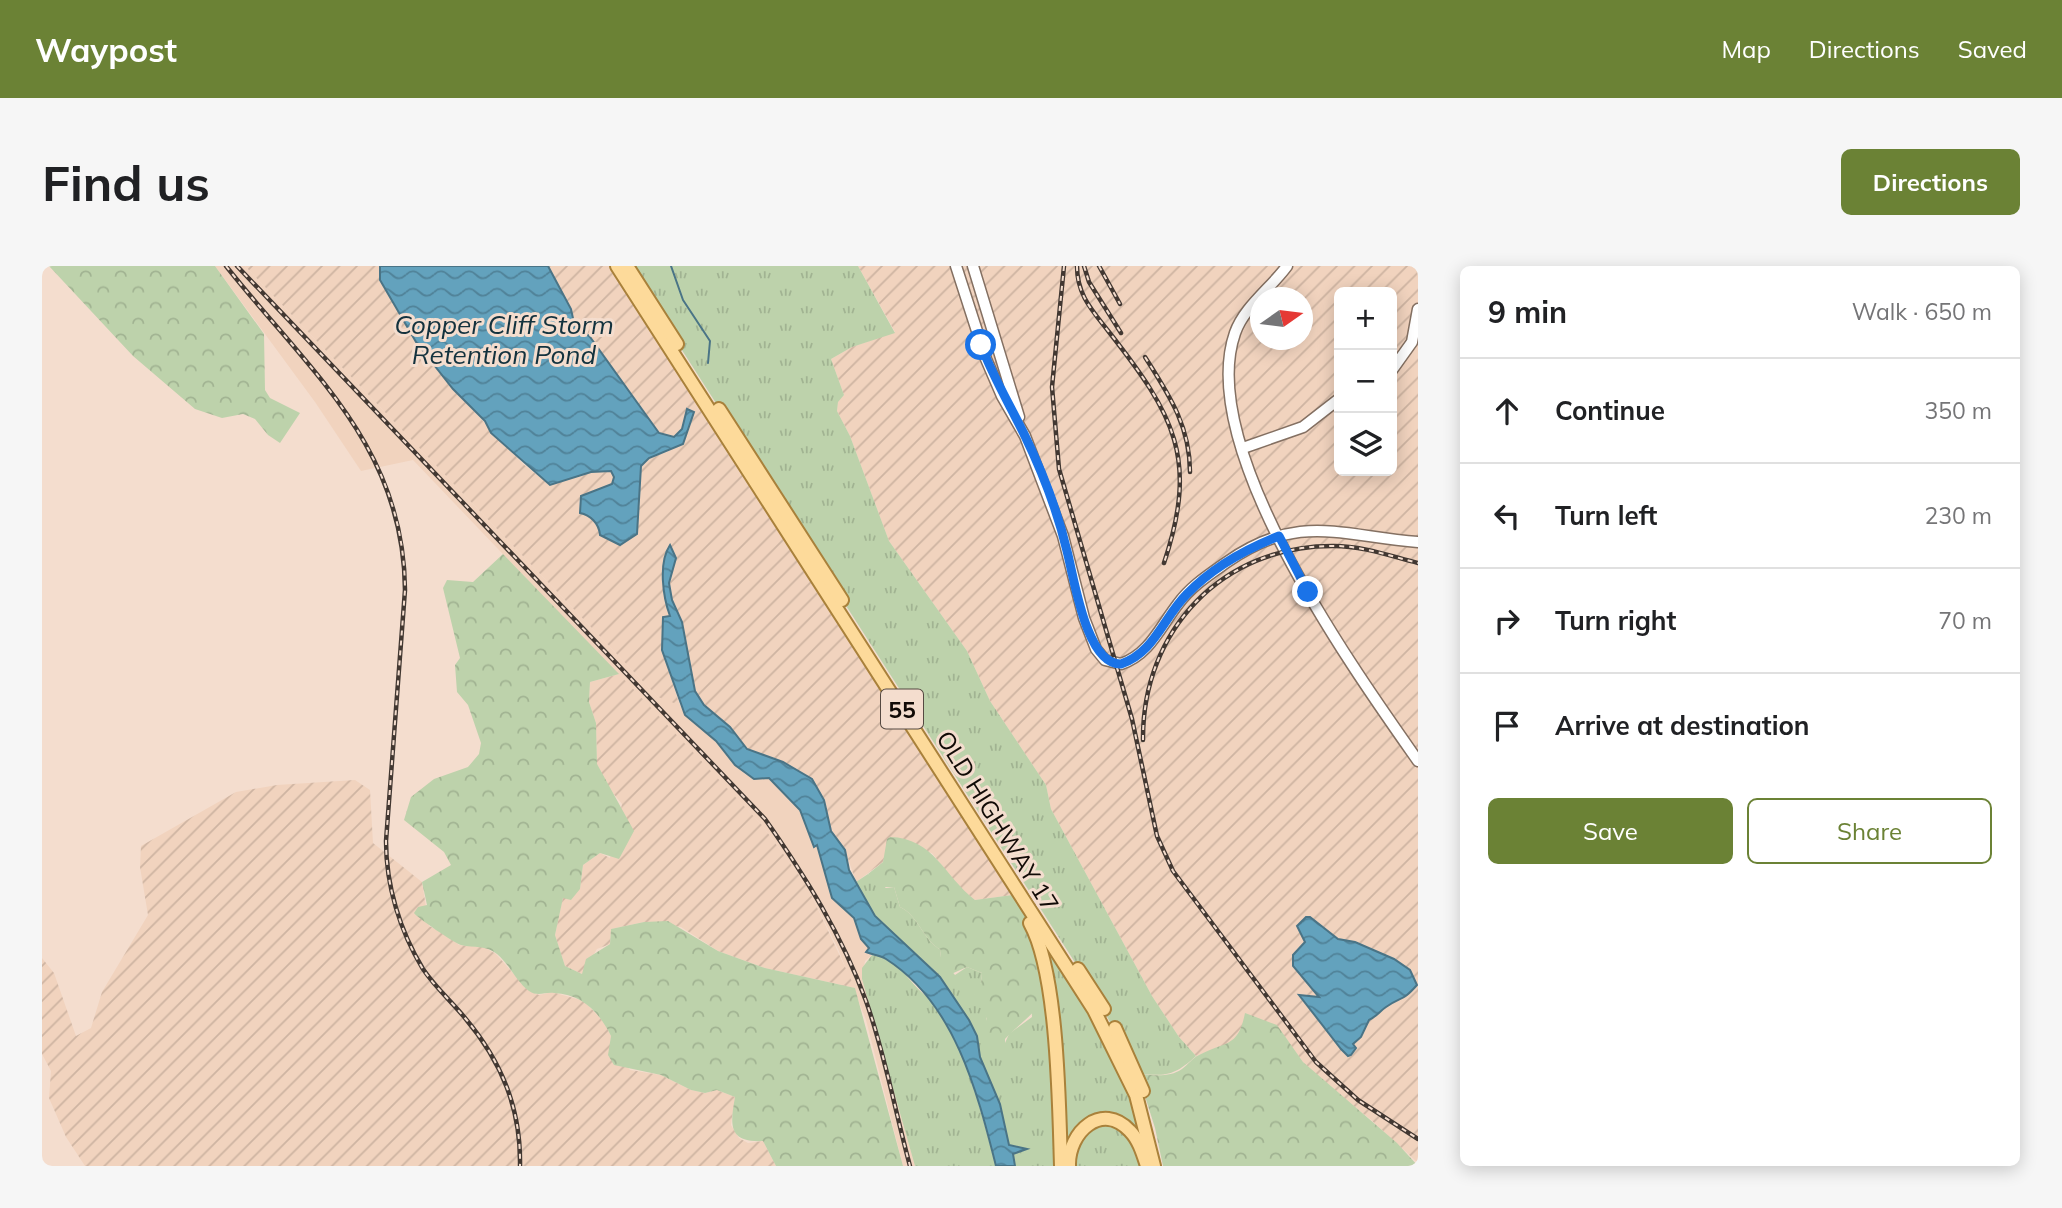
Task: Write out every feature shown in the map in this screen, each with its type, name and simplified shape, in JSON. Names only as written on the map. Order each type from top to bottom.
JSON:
[{"type":"main road","name":"OLD HIGHWAY 17","points":[[617,266],[1109,1034],[1136,1094],[1154,1166]]},
{"type":"main road","name":"OLD HIGHWAY 17","points":[[627,266],[1105,1011],[1137,1075],[1163,1166]]},
{"type":"main road","points":[[1021,896],[1039,943],[1046,977],[1061,1166]]},
{"type":"main road","points":[[1069,1166],[1074,1137],[1084,1127],[1101,1120],[1120,1124],[1131,1132],[1147,1166]]},
{"type":"street","points":[[956,266],[986,359],[1002,396],[1026,437]]},
{"type":"street","points":[[973,266],[1026,437],[1063,536],[1084,618],[1096,649],[1115,664],[1140,655],[1180,601],[1202,580],[1244,551],[1279,536],[1313,530],[1418,542]]},
{"type":"street","points":[[1287,266],[1247,313],[1235,332],[1230,394],[1243,447],[1279,536],[1343,651],[1418,761]]},
{"type":"street","points":[[1397,363],[1412,342],[1418,309]]},
{"type":"street","points":[[1243,447],[1303,426],[1334,403]]},
{"type":"shaded area","points":[[215,266],[245,266],[658,697],[679,703],[685,715],[716,741],[746,775],[769,778],[800,810],[823,859],[832,898],[854,918],[861,939],[869,948],[867,952],[872,955],[865,961],[862,979],[915,1166],[903,1166],[866,1020],[838,949],[807,886],[761,824],[413,460],[361,471],[315,402]]},
{"type":"shaded area","points":[[245,266],[380,266],[380,280],[400,310],[409,331],[453,389],[523,464],[550,485],[591,472],[611,471],[614,477],[612,484],[579,501],[580,512],[591,516],[600,526],[600,535],[610,541],[637,534],[641,467],[649,458],[667,452],[683,437],[694,412],[687,410],[682,429],[674,437],[659,433],[590,337],[576,326],[548,266],[616,266],[1019,894],[975,900],[958,887],[932,853],[888,845],[883,862],[856,882],[845,850],[826,821],[824,800],[812,779],[783,762],[747,749],[730,727],[704,705],[695,691],[682,622],[672,600],[669,583],[676,558],[666,551],[664,597],[670,614],[662,622],[664,656],[679,703],[658,697]]},
{"type":"shaded area","points":[[858,266],[1418,266],[1418,1163],[1303,1062],[1276,1025],[1242,1026],[1233,1042],[1196,1056],[1179,1037],[1152,996],[1051,809],[1046,785],[990,701],[967,651],[889,541],[850,436],[837,411],[838,401],[844,395],[831,359],[852,347],[895,332]]},
{"type":"shaded area","points":[[619,674],[761,824],[807,886],[855,988],[765,968],[718,951],[681,927],[644,922],[611,929],[610,944],[597,949],[582,974],[565,966],[555,935],[563,897],[580,889],[583,865],[600,853],[610,858],[622,804],[607,786],[597,764],[596,723],[589,702],[590,682]]},
{"type":"shaded area","points":[[355,780],[370,790],[373,843],[422,882],[429,926],[446,934],[459,945],[484,947],[496,954],[528,990],[539,995],[552,992],[584,1001],[604,1022],[611,1036],[610,1044],[630,1070],[661,1075],[691,1090],[705,1093],[717,1090],[735,1097],[731,1125],[739,1138],[748,1143],[763,1141],[776,1166],[85,1166],[66,1137],[49,1098],[51,1071],[42,1054],[42,958],[54,973],[76,1036],[91,1028],[102,992],[148,915],[140,867],[141,846],[236,792],[277,785]]},
{"type":"green space","points":[[49,266],[215,266],[264,334],[265,390],[270,398],[300,413],[280,443],[268,435],[255,419],[243,414],[222,418],[195,409],[133,356]]},
{"type":"green space","points":[[628,266],[858,266],[895,333],[852,347],[831,359],[844,395],[838,402],[837,411],[850,436],[889,541],[967,651],[990,701],[1046,785],[1051,809],[1152,996],[1179,1037],[1196,1056],[1182,1068],[1163,1074],[1138,1074],[1092,989]]},
{"type":"green space","points":[[503,554],[619,674],[590,682],[589,702],[596,723],[597,764],[634,831],[619,859],[600,853],[583,865],[580,889],[571,900],[563,898],[555,935],[565,966],[582,974],[586,959],[610,944],[611,929],[644,922],[668,921],[718,951],[765,968],[855,988],[903,1166],[776,1166],[763,1141],[743,1139],[734,1130],[732,1116],[735,1097],[717,1090],[705,1093],[691,1090],[661,1075],[614,1065],[608,1055],[611,1036],[601,1019],[588,1006],[564,994],[532,993],[493,951],[458,944],[414,913],[418,907],[427,905],[422,882],[451,865],[444,852],[404,820],[411,797],[434,779],[468,767],[479,754],[481,743],[468,705],[457,692],[455,665],[460,658],[443,588],[447,580],[473,582]]},
{"type":"green space","points":[[887,839],[905,839],[928,851],[975,900],[1019,894],[1035,930],[1049,991],[1034,1012],[1005,1039],[1005,1047],[992,1050],[986,1046],[987,1019],[971,989],[981,983],[982,973],[967,967],[949,975],[939,965],[941,950],[900,907],[894,887],[879,887],[868,874],[883,862]]},
{"type":"green space","points":[[868,874],[886,888],[894,887],[900,907],[941,950],[940,957],[955,975],[967,967],[982,973],[981,983],[974,994],[982,1005],[986,1018],[987,1046],[1005,1043],[1009,1034],[1032,1017],[1027,916],[1119,1057],[1154,1166],[1015,1166],[1013,1154],[1025,1150],[1009,1145],[1000,1104],[980,1057],[977,1036],[969,1020],[940,976],[875,916],[856,882]]},
{"type":"green space","points":[[872,955],[889,960],[899,968],[931,1002],[946,1023],[972,1082],[996,1166],[915,1166],[862,979],[862,968]]},
{"type":"green space","points":[[1245,1013],[1277,1025],[1303,1062],[1397,1143],[1418,1166],[1163,1166],[1155,1128],[1138,1074],[1166,1075],[1177,1072],[1197,1056],[1230,1042],[1239,1032]]},
{"type":"water","name":"Copper Cliff Storm Retention Pond","points":[[380,266],[548,266],[571,309],[574,323],[590,337],[659,433],[674,437],[682,429],[687,409],[694,412],[683,444],[649,458],[641,466],[637,534],[620,545],[600,535],[593,520],[580,513],[581,496],[612,484],[614,477],[611,471],[591,472],[550,485],[491,433],[485,421],[453,389],[416,342],[380,280]]},
{"type":"water","points":[[670,545],[676,558],[669,583],[672,600],[682,622],[695,691],[704,705],[730,727],[747,749],[783,762],[812,779],[824,800],[831,831],[845,850],[849,870],[875,916],[940,977],[969,1020],[977,1036],[980,1057],[1000,1104],[1009,1145],[1027,1149],[1013,1154],[1015,1166],[996,1166],[981,1108],[960,1051],[930,999],[910,977],[886,959],[866,952],[869,948],[861,939],[854,918],[832,898],[817,845],[814,847],[800,810],[769,778],[754,779],[735,765],[716,741],[685,715],[662,650],[663,617],[670,616],[665,599],[663,570]]},
{"type":"water","points":[[1306,917],[1310,917],[1338,939],[1355,942],[1394,959],[1410,970],[1417,985],[1405,997],[1369,1020],[1361,1037],[1353,1044],[1356,1048],[1348,1056],[1299,995],[1319,997],[1293,966],[1293,955],[1305,942],[1297,926]]},
{"type":"waterway","points":[[671,266],[683,300],[710,341],[708,363]]},
{"type":"railway","points":[[226,266],[346,413],[370,452],[388,493],[400,539],[405,590],[386,841],[392,891],[401,924],[423,969],[478,1035],[499,1069],[513,1106],[520,1166]]},
{"type":"railway","points":[[237,266],[765,819],[794,862],[846,953],[879,1041],[910,1166]]},
{"type":"railway","points":[[1064,266],[1052,387],[1059,469],[1132,719],[1157,836],[1173,871],[1316,1062],[1358,1100],[1418,1139]]},
{"type":"railway","points":[[1077,266],[1080,285],[1087,302],[1150,388],[1174,439],[1179,466],[1179,494],[1164,563]]},
{"type":"railway","points":[[1084,266],[1089,282],[1121,333]]},
{"type":"railway","points":[[1099,266],[1120,304]]},
{"type":"railway","points":[[1145,357],[1170,398],[1182,425],[1190,472]]},
{"type":"railway","points":[[1143,740],[1146,700],[1157,663],[1174,630],[1196,601],[1225,578],[1257,560],[1294,550],[1334,546],[1366,550],[1418,563]]},
{"type":"route","points":[[981,345],[1002,396],[1026,436],[1063,536],[1084,618],[1096,649],[1105,660],[1121,664],[1140,655],[1189,591],[1236,556],[1279,536],[1308,592]]}]
